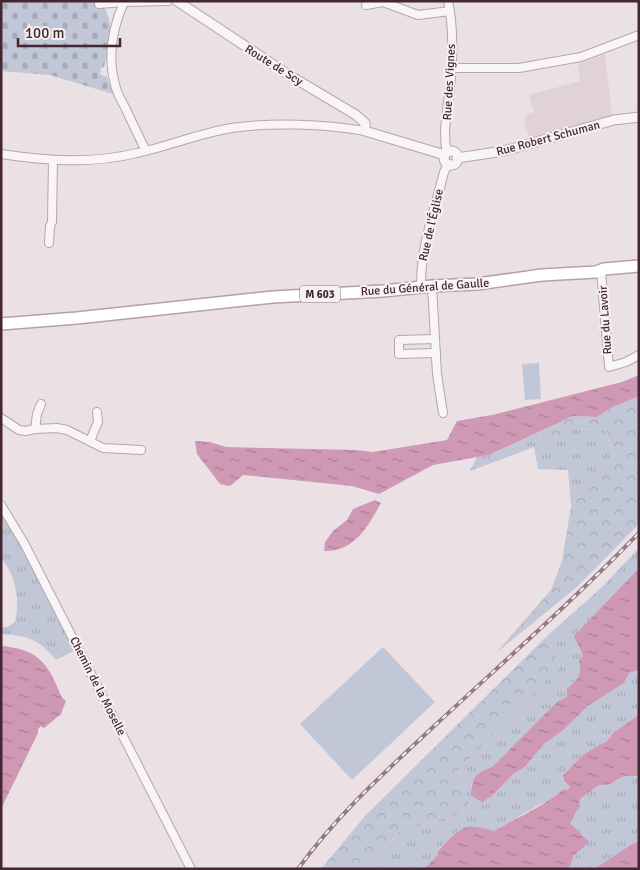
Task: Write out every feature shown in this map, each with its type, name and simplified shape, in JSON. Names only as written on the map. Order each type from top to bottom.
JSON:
[{"type":"main road","name":"Rue du Général de Gaulle","points":[[1,324],[99,316],[273,297],[477,284],[639,266]]},
{"type":"street","points":[[99,4],[168,1]]},
{"type":"street","name":"Route de Scy","points":[[177,1],[274,66],[356,115],[365,123],[365,131]]},
{"type":"street","name":"Rue des Vignes","points":[[447,157],[447,110],[452,68],[448,1]]},
{"type":"street","points":[[124,2],[116,20],[114,31],[111,52],[112,74],[116,90],[146,151]]},
{"type":"street","points":[[366,5],[383,2],[418,14],[450,11]]},
{"type":"street","points":[[452,68],[519,68],[581,57],[639,35]]},
{"type":"street","name":"Rue Robert Schuman","points":[[447,157],[454,164],[457,158],[504,151],[614,120],[639,117]]},
{"type":"street","points":[[1,154],[53,160],[94,160],[146,151],[205,134],[239,127],[317,126],[365,131],[447,157]]},
{"type":"street","name":"Rue de l'Église","points":[[443,413],[436,339],[421,267],[447,157]]},
{"type":"street","points":[[49,243],[52,222],[53,160]]},
{"type":"street","name":"Rue du Lavoir","points":[[601,270],[608,367],[626,362],[639,355]]},
{"type":"street","points":[[436,339],[398,340],[399,354],[436,353]]},
{"type":"street","points":[[35,429],[37,414],[41,404]]},
{"type":"street","points":[[90,442],[98,422],[97,412]]},
{"type":"street","points":[[1,418],[19,430],[67,430],[103,448],[141,450]]},
{"type":"street","name":"Chemin de la Moselle","points":[[1,505],[29,552],[191,869]]},
{"type":"shaded area","points":[[605,54],[612,116],[529,138],[524,122],[526,114],[534,112],[529,95],[580,81],[578,64]]},
{"type":"green space","points":[[3,1],[99,1],[100,7],[104,7],[107,14],[110,29],[108,52],[104,67],[101,68],[100,73],[107,77],[113,94],[50,75],[1,71],[1,12]]},
{"type":"green space","points":[[539,363],[541,399],[525,400],[522,364]]},
{"type":"green space","points":[[639,396],[639,524],[577,587],[496,653],[551,590],[562,561],[571,506],[614,456],[605,430],[574,429],[542,442],[537,433],[573,416],[597,417],[613,407]]},
{"type":"green space","points":[[574,429],[605,430],[614,456],[571,506],[568,470],[538,469],[534,447],[470,471],[477,457],[489,455],[537,433],[542,442]]},
{"type":"green space","points":[[1,505],[79,648],[56,660],[44,647],[32,640],[1,634],[1,627],[7,627],[15,622],[17,597],[10,572],[1,558]]},
{"type":"green space","points":[[639,548],[639,568],[615,593],[578,647],[583,656],[579,660],[580,669],[576,679],[567,688],[567,697],[558,701],[492,767],[478,774],[471,786],[492,796],[514,773],[524,768],[544,744],[588,706],[624,683],[629,673],[639,670],[639,712],[636,717],[614,732],[606,742],[583,755],[563,775],[564,781],[570,787],[567,790],[562,789],[550,800],[494,831],[468,828],[456,833],[437,851],[439,855],[424,869],[367,869],[399,832],[471,810],[458,771],[560,666],[547,636],[601,588]]},
{"type":"green space","points":[[547,636],[560,666],[458,771],[471,810],[399,832],[367,869],[321,869],[365,816]]},
{"type":"green space","points":[[383,647],[435,702],[352,780],[300,724]]},
{"type":"green space","points":[[630,775],[639,776],[639,841],[594,869],[569,869],[574,857],[588,842],[570,823],[580,805],[581,798],[599,785],[609,784]]},
{"type":"water","points":[[639,375],[639,396],[613,407],[597,417],[573,416],[489,455],[433,465],[379,494],[352,486],[243,475],[230,486],[220,484],[197,454],[195,441],[210,442],[226,447],[373,452],[447,440],[457,421],[492,415],[622,382]]},
{"type":"water","points":[[375,500],[381,503],[359,536],[344,547],[324,551],[325,542],[333,531],[347,520],[353,509]]},
{"type":"water","points":[[639,568],[639,670],[629,673],[624,683],[588,706],[563,730],[544,744],[524,768],[514,773],[492,796],[482,802],[472,796],[472,785],[475,777],[482,771],[492,767],[558,701],[567,697],[567,688],[578,676],[580,669],[579,660],[583,656],[574,636]]},
{"type":"water","points":[[2,646],[29,652],[41,661],[47,667],[66,701],[61,714],[44,728],[41,726],[38,729],[38,733],[1,809]]},
{"type":"water","points":[[639,712],[639,776],[626,776],[608,784],[599,785],[581,798],[580,805],[570,823],[589,842],[574,856],[569,869],[424,869],[438,855],[437,852],[452,836],[461,830],[472,827],[494,831],[539,807],[563,789],[567,790],[570,787],[564,781],[563,775],[583,755],[606,742],[614,732],[636,717]]},
{"type":"water","points":[[639,841],[639,869],[594,869],[632,844]]},
{"type":"railway","points":[[298,869],[328,831],[378,779],[563,608],[639,533]]}]
